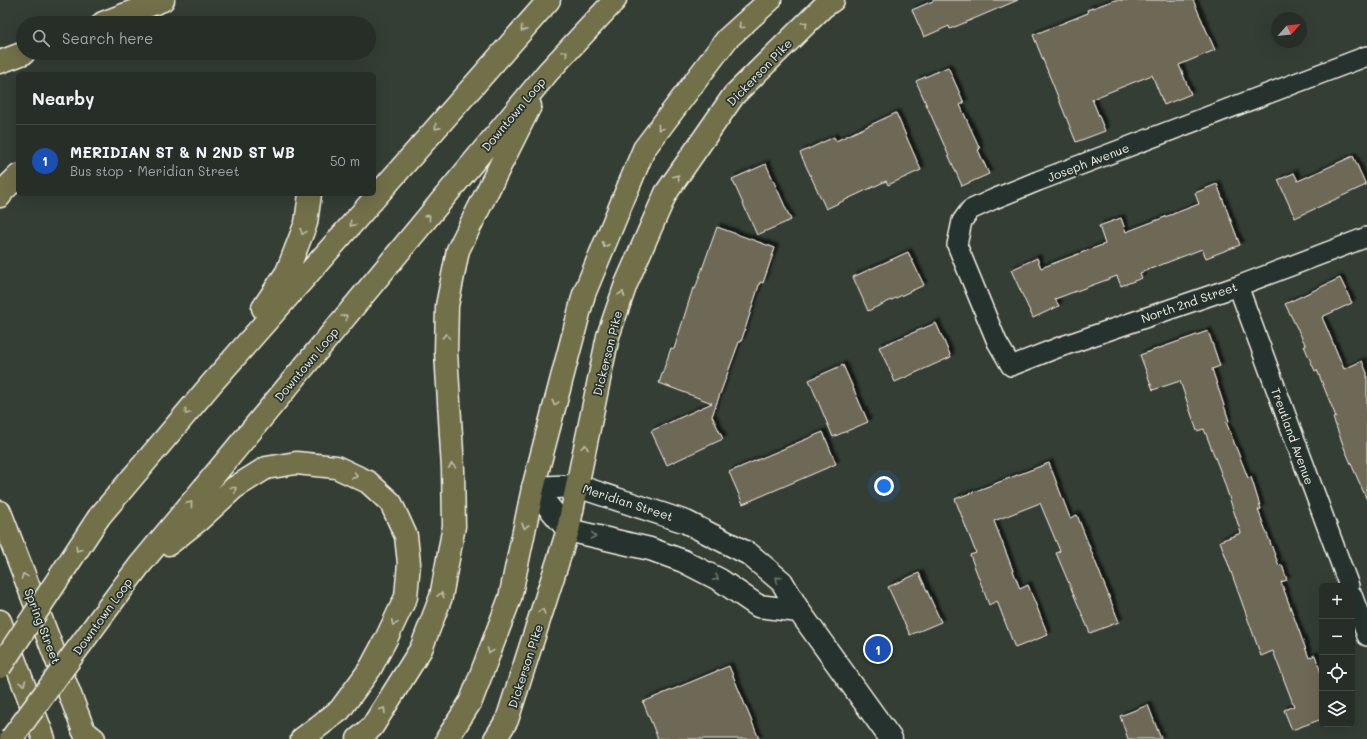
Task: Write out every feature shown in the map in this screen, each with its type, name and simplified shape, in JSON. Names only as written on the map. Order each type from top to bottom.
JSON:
[{"type":"main road","points":[[121,16],[163,0]]},
{"type":"main road","points":[[0,667],[99,516],[212,383],[549,0]]},
{"type":"main road","name":"Downtown Loop","points":[[11,739],[139,566],[548,72],[615,0]]},
{"type":"main road","points":[[447,739],[471,701],[510,598],[533,488],[584,294],[644,149],[727,39],[770,0]]},
{"type":"main road","name":"Dickerson Pike","points":[[495,739],[508,720],[568,530],[608,336],[626,284],[666,193],[734,95],[823,7],[833,0]]},
{"type":"main road","points":[[0,62],[16,56]]},
{"type":"main road","points":[[358,739],[372,727],[421,649],[441,597],[454,526],[453,469],[446,352],[447,306],[458,250],[548,72]]},
{"type":"main road","points":[[0,196],[16,178]]},
{"type":"main road","points":[[212,383],[287,272],[306,223],[310,196]]},
{"type":"main road","points":[[139,566],[198,521],[234,488],[266,468],[296,463],[336,467],[368,482],[391,503],[406,536],[409,563],[406,597],[370,670],[340,710],[302,739]]},
{"type":"main road","name":"Spring Street","points":[[0,512],[88,736]]},
{"type":"main road","points":[[0,621],[44,739]]},
{"type":"street","name":"Joseph Avenue","points":[[1011,366],[997,342],[957,245],[962,221],[970,210],[1038,181],[1367,56]]},
{"type":"street","name":"North 2nd Street","points":[[1011,366],[1057,348],[1238,286],[1367,237]]},
{"type":"street","name":"Treutland Avenue","points":[[1238,286],[1348,583]]},
{"type":"street","name":"Meridian Street","points":[[533,488],[577,486],[686,522],[749,554],[782,582],[799,611],[891,739]]},
{"type":"street","points":[[533,488],[568,530],[650,549],[683,561],[720,580],[758,606],[799,611]]},
{"type":"street","points":[[1355,603],[1367,636]]},
{"type":"building","points":[[935,0],[1018,0],[950,29],[949,26],[924,37],[912,10]]},
{"type":"building","points":[[1115,0],[1193,0],[1215,50],[1179,65],[1191,94],[1164,105],[1152,75],[1092,99],[1105,131],[1076,142],[1033,35],[1088,13],[1087,10]]},
{"type":"building","points":[[948,67],[964,103],[960,105],[980,149],[978,150],[989,174],[962,186],[916,81]]},
{"type":"building","points":[[896,113],[921,170],[888,185],[886,181],[826,209],[800,153],[834,137],[836,141]]},
{"type":"building","points":[[1353,156],[1366,185],[1295,218],[1278,180],[1294,173],[1298,181]]},
{"type":"building","points":[[766,164],[791,220],[757,235],[732,179]]},
{"type":"building","points":[[1217,184],[1240,245],[1206,258],[1202,249],[1140,273],[1142,278],[1121,286],[1117,276],[1055,299],[1059,306],[1033,318],[1011,270],[1037,258],[1041,268],[1105,244],[1099,226],[1121,218],[1126,232],[1199,204],[1195,193]]},
{"type":"building","points":[[717,227],[775,248],[763,283],[760,282],[741,342],[739,342],[712,416],[723,439],[667,465],[651,431],[712,403],[659,383],[671,348],[674,349],[693,288],[695,289]]},
{"type":"building","points":[[908,252],[924,285],[868,311],[853,277]]},
{"type":"building","points":[[1340,278],[1352,303],[1322,317],[1344,369],[1362,361],[1367,373],[1367,500],[1345,450],[1333,418],[1336,417],[1317,370],[1315,371],[1304,346],[1306,346],[1285,304]]},
{"type":"building","points":[[936,323],[951,357],[895,382],[879,347]]},
{"type":"building","points":[[1208,331],[1220,366],[1212,369],[1229,421],[1226,422],[1248,478],[1251,477],[1261,509],[1258,510],[1279,566],[1282,565],[1287,580],[1281,582],[1309,658],[1315,655],[1319,667],[1319,720],[1292,730],[1284,710],[1294,706],[1273,651],[1261,656],[1220,541],[1241,533],[1221,473],[1204,429],[1197,431],[1180,381],[1153,390],[1140,355]]},
{"type":"building","points":[[843,365],[868,422],[833,437],[809,380]]},
{"type":"building","points":[[823,432],[836,464],[743,504],[729,472]]},
{"type":"building","points":[[1049,463],[1070,518],[1077,515],[1119,622],[1090,633],[1056,553],[1060,551],[1040,503],[994,521],[1020,589],[1028,585],[1048,635],[1015,648],[997,601],[989,605],[970,555],[976,553],[955,499]]},
{"type":"building","points":[[919,573],[941,622],[910,635],[888,587]]},
{"type":"building","points":[[729,666],[759,739],[658,739],[643,702]]},
{"type":"building","points":[[1148,705],[1161,739],[1128,739],[1120,716]]},
{"type":"place","name":"MERIDIAN ST & N 2ND ST WB","points":[[878,649]]}]
